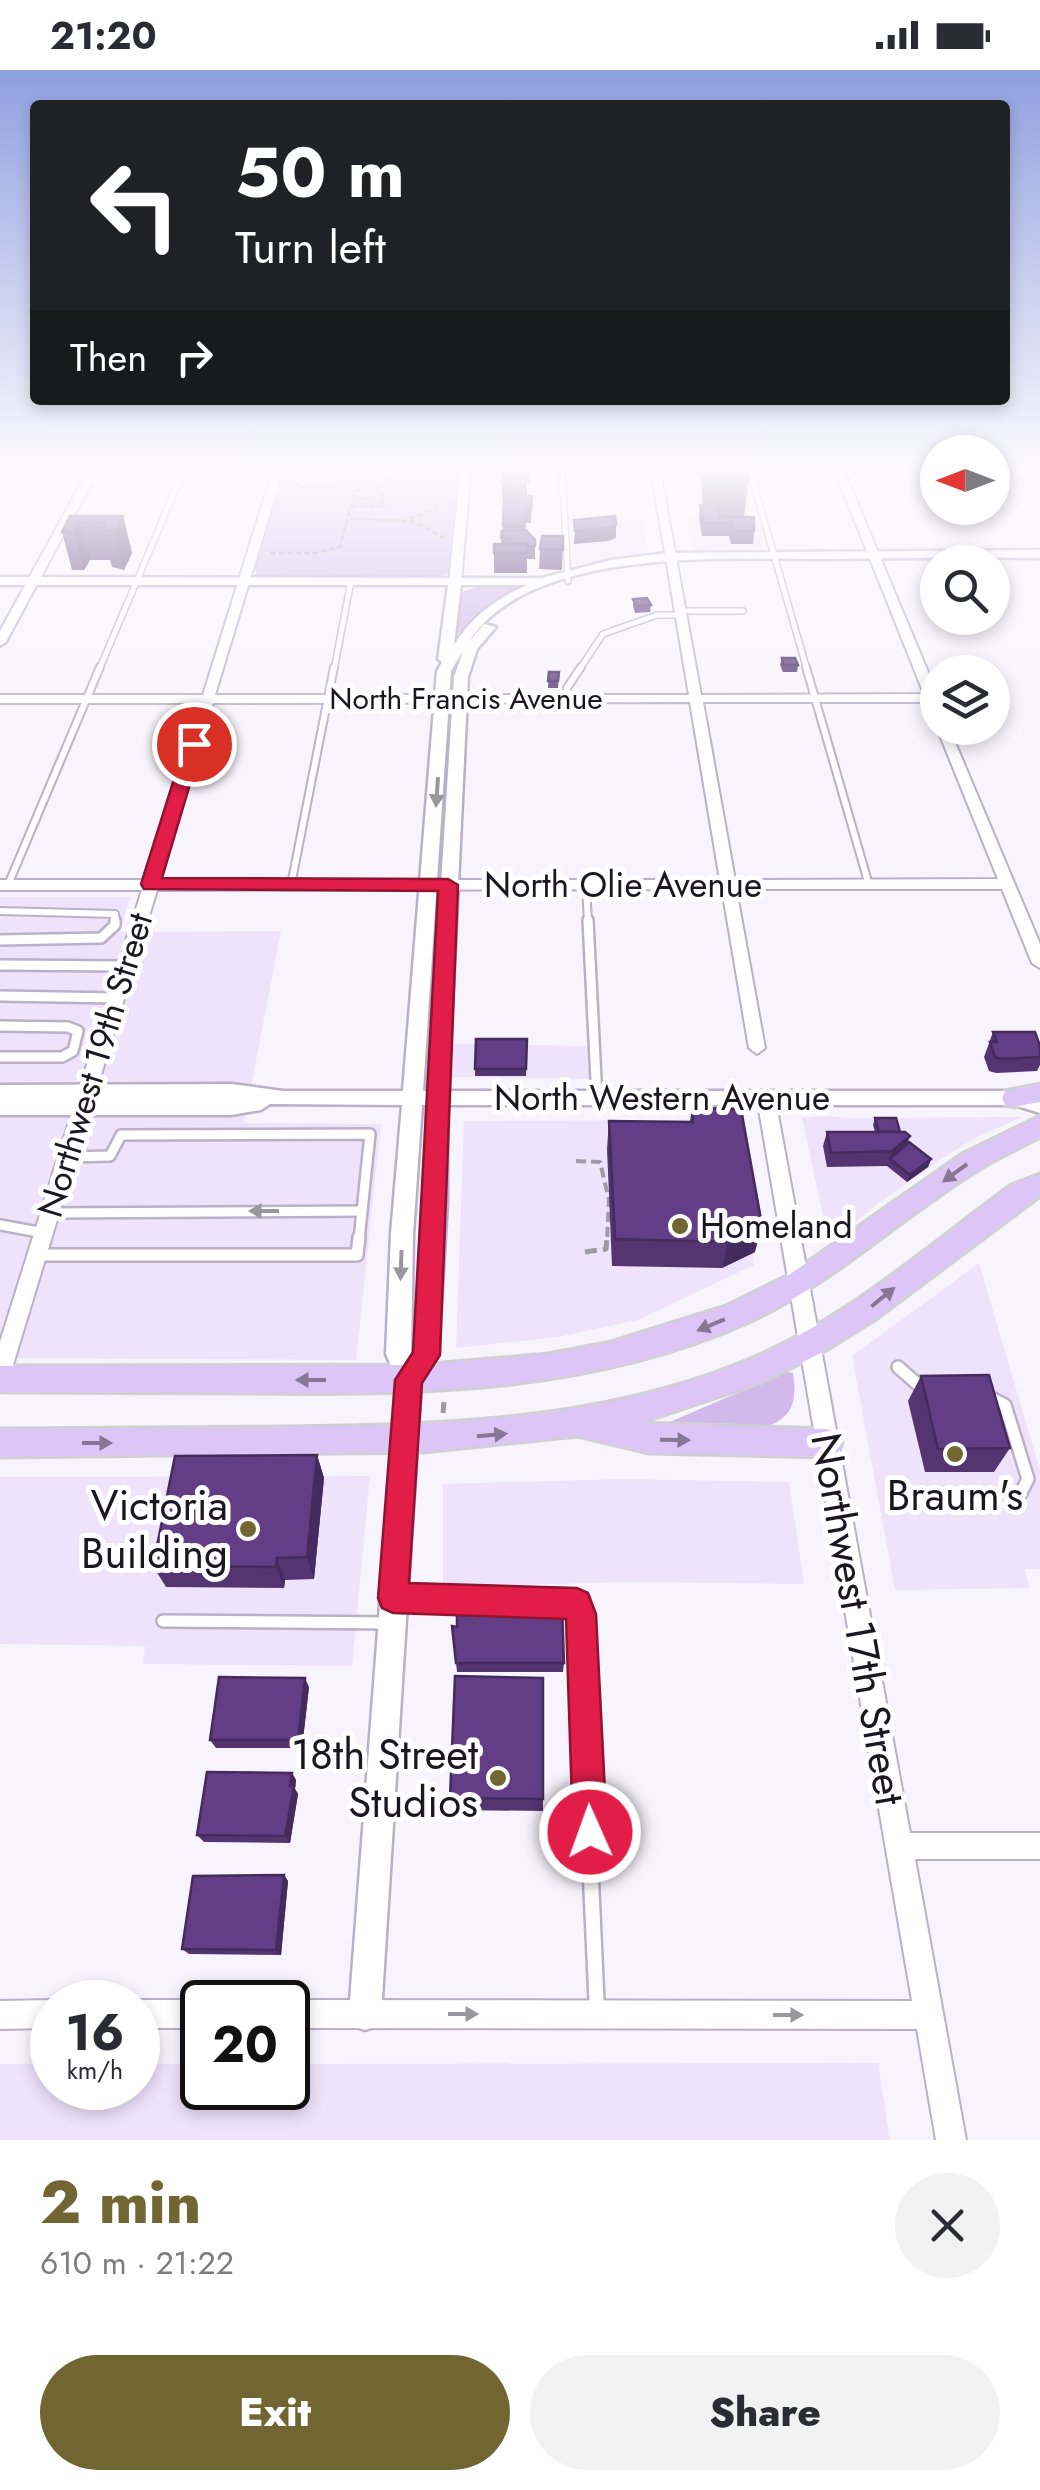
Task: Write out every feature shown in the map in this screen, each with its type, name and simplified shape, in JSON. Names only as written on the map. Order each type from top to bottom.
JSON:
[{"type":"main road","points":[[1014,1098],[1040,1092]]},
{"type":"main road","points":[[0,1377],[409,1380],[506,1375],[595,1361],[702,1330],[799,1283],[970,1161],[1040,1126]]},
{"type":"main road","points":[[0,1443],[493,1436],[580,1424],[664,1404],[742,1377],[810,1344],[864,1312],[993,1213],[1040,1184]]},
{"type":"main road","points":[[580,1424],[649,1439],[827,1443]]},
{"type":"street","points":[[0,642],[43,564]]},
{"type":"street","name":"Northwest 19th Street","points":[[0,1377],[251,564]]},
{"type":"street","points":[[451,698],[444,671],[458,564]]},
{"type":"street","points":[[0,581],[547,581],[647,564]]},
{"type":"street","points":[[672,564],[757,1048]]},
{"type":"street","points":[[877,564],[920,669]]},
{"type":"street","points":[[365,2014],[409,1380],[398,1354],[404,1203],[439,885],[451,698],[479,637],[520,604],[568,578]]},
{"type":"street","points":[[444,671],[454,648],[470,628],[500,604],[547,581]]},
{"type":"street","name":"North Francis Avenue","points":[[0,699],[920,698]]},
{"type":"street","points":[[951,745],[1040,964]]},
{"type":"street","name":"North Olie Avenue","points":[[4,885],[1007,884]]},
{"type":"street","points":[[409,1380],[426,1355],[436,1203],[440,1098],[439,885]]},
{"type":"street","name":"North Western Avenue","points":[[0,1092],[231,1108],[283,1098],[1014,1098],[1040,1105]]},
{"type":"street","name":"Northwest 17th Street","points":[[766,1098],[951,2140]]},
{"type":"street","name":"North Western Avenue","points":[[0,1107],[84,1100]]},
{"type":"street","points":[[404,1203],[436,1203]]},
{"type":"street","points":[[898,1846],[1040,1846]]},
{"type":"street","points":[[0,2014],[30,2014]]},
{"type":"street","points":[[310,2014],[929,2015]]},
{"type":"lane","points":[[4,885],[144,564]]},
{"type":"lane","points":[[567,564],[568,578]]},
{"type":"lane","points":[[777,564],[869,885]]},
{"type":"lane","points":[[290,885],[350,581]]},
{"type":"lane","points":[[568,698],[567,688],[603,634],[657,615],[743,611]]},
{"type":"lane","points":[[586,885],[597,1099]]},
{"type":"lane","points":[[0,911],[116,914],[115,925],[100,938],[0,940]]},
{"type":"lane","points":[[0,965],[126,966]]},
{"type":"lane","points":[[0,996],[116,998]]},
{"type":"lane","points":[[0,1026],[68,1026],[78,1031],[74,1051],[62,1057],[0,1058]]},
{"type":"lane","points":[[37,1255],[357,1255],[370,1134],[121,1135],[110,1156],[67,1157]]},
{"type":"lane","points":[[50,1213],[362,1211]]},
{"type":"lane","points":[[0,1226],[44,1232]]},
{"type":"lane","points":[[898,1367],[925,1391],[942,1390]]},
{"type":"lane","points":[[976,1390],[1005,1404],[1028,1479],[1015,1504]]},
{"type":"lane","points":[[163,1621],[573,1601],[579,1608],[598,2014]]},
{"type":"path","points":[[576,1161],[600,1162],[609,1200],[606,1248],[585,1252]]},
{"type":"path","points":[[443,1413],[444,1402]]},
{"type":"shaded area","points":[[452,564],[451,573],[434,577],[256,575],[255,565]]},
{"type":"shaded area","points":[[482,585],[522,587],[477,614],[459,633],[453,632],[459,593]]},
{"type":"shaded area","points":[[0,897],[130,897],[120,932],[281,931],[244,1123],[381,1124],[356,1360],[0,1358]]},
{"type":"shaded area","points":[[447,1044],[588,1046],[590,1079],[446,1077]]},
{"type":"shaded area","points":[[1022,1117],[973,1139],[940,1160],[829,1244],[802,1118]]},
{"type":"shaded area","points":[[733,1120],[754,1265],[638,1320],[558,1337],[456,1348],[464,1121]]},
{"type":"shaded area","points":[[979,1263],[1040,1470],[1040,1569],[1025,1569],[1029,1588],[895,1590],[852,1356]]},
{"type":"shaded area","points":[[786,1372],[793,1373],[791,1408],[764,1428],[658,1427]]},
{"type":"shaded area","points":[[370,1476],[352,1666],[143,1664],[145,1646],[0,1644],[0,1477]]},
{"type":"shaded area","points":[[621,1479],[789,1482],[804,1584],[626,1582],[443,1587],[443,1484]]},
{"type":"shaded area","points":[[878,2063],[890,2140],[0,2140],[0,2064],[30,2064],[30,2110],[160,2110],[160,2064],[180,2064],[180,2110],[310,2110],[310,2064]]},
{"type":"building","points":[[647,598],[651,605],[636,606],[633,599]]},
{"type":"building","points":[[782,658],[795,658],[798,665],[784,665]]},
{"type":"building","points":[[549,672],[559,672],[558,681],[548,681]]},
{"type":"building","points":[[993,1032],[1035,1032],[1040,1057],[995,1057],[990,1042],[997,1042]]},
{"type":"building","points":[[476,1039],[527,1039],[526,1069],[475,1069]]},
{"type":"building","name":"Homeland","points":[[692,1108],[741,1109],[762,1225],[728,1242],[615,1239],[609,1121],[693,1122]]},
{"type":"building","points":[[875,1118],[896,1118],[900,1132],[879,1132]]},
{"type":"building","points":[[827,1132],[905,1132],[910,1136],[892,1151],[831,1153]]},
{"type":"building","points":[[909,1142],[931,1159],[910,1175],[890,1159]]},
{"type":"building","points":[[989,1375],[1010,1448],[938,1449],[921,1376]]},
{"type":"building","name":"Victoria Building","points":[[317,1455],[307,1557],[277,1558],[276,1567],[153,1566],[175,1456]]},
{"type":"building","points":[[535,1600],[551,1600],[552,1605],[562,1606],[564,1663],[456,1663],[452,1626],[457,1627],[457,1607],[535,1605]]},
{"type":"building","name":"18th Street Studios","points":[[455,1676],[543,1678],[543,1799],[450,1798]]},
{"type":"building","points":[[219,1677],[305,1678],[298,1740],[210,1740]]},
{"type":"building","points":[[207,1772],[292,1773],[290,1786],[294,1786],[285,1836],[197,1835]]},
{"type":"building","points":[[284,1875],[276,1950],[182,1949],[193,1876]]},
{"type":"place","name":"Homeland","points":[[680,1226]]},
{"type":"place","name":"Braum's","points":[[955,1454]]},
{"type":"place","name":"Victoria Building","points":[[248,1529]]},
{"type":"place","name":"18th Street Studios","points":[[498,1778]]},
{"type":"route","points":[[194,744],[150,884],[448,885],[426,1355],[409,1380],[393,1598],[577,1604],[581,1614],[590,1832]]}]
